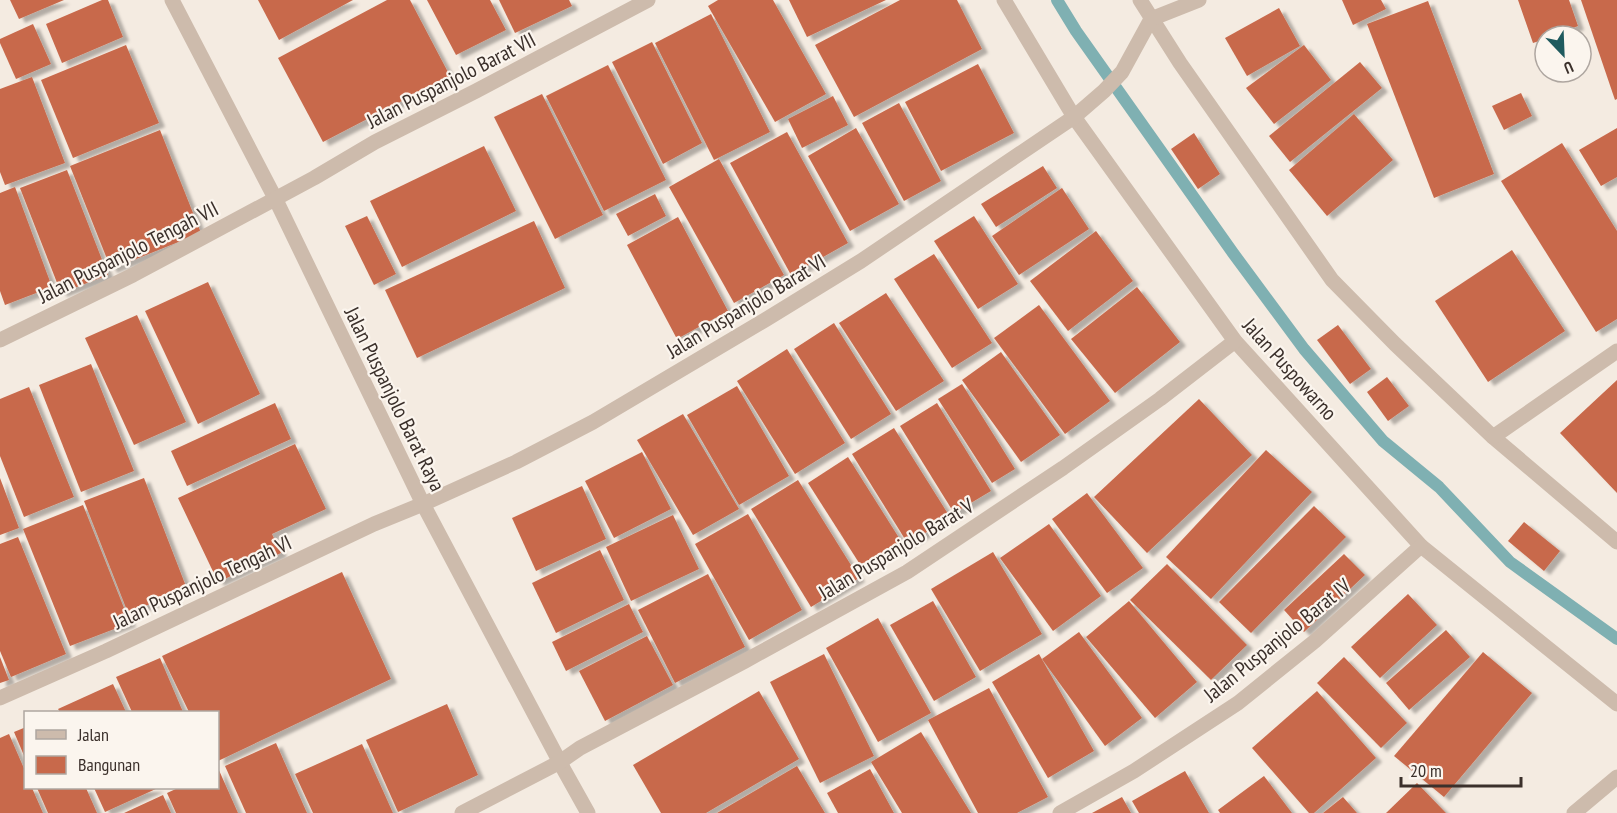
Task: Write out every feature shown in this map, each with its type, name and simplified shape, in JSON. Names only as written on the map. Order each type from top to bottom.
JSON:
[{"type":"street","name":"Jalan Puspanjolo Barat Raya","points":[[172,0],[275,198],[423,504],[588,813]]},
{"type":"street","name":"Jalan Puspanjolo Barat VII","points":[[275,198],[375,142],[648,0]]},
{"type":"street","name":"Jalan Puspowarno","points":[[1004,0],[1074,117],[1235,341],[1421,546],[1617,704]]},
{"type":"street","points":[[1140,0],[1187,72],[1332,280],[1395,344],[1493,437],[1617,542]]},
{"type":"street","points":[[1151,18],[1199,0]]},
{"type":"street","name":"Jalan Puspanjolo Barat VI","points":[[423,504],[516,462],[593,422],[861,261],[1074,117],[1091,103],[1122,72],[1151,18]]},
{"type":"street","name":"Jalan Puspanjolo Tengah VII","points":[[0,340],[133,275],[275,198]]},
{"type":"street","name":"Jalan Puspanjolo Barat V","points":[[462,813],[560,762],[580,748],[907,572],[1063,468],[1160,399],[1235,341]]},
{"type":"street","points":[[1493,437],[1617,351]]},
{"type":"street","name":"Jalan Puspanjolo Tengah VI","points":[[0,698],[106,651],[374,524],[423,504]]},
{"type":"street","name":"Jalan Puspanjolo Barat IV","points":[[1060,813],[1134,771],[1238,703],[1315,641],[1421,546]]},
{"type":"street","points":[[1574,813],[1617,777]]},
{"type":"building","points":[[10,0],[64,0],[19,19]]},
{"type":"building","points":[[102,0],[108,0],[123,37],[62,63],[46,24]]},
{"type":"building","points":[[258,0],[353,0],[279,40]]},
{"type":"building","points":[[387,0],[410,0],[450,76],[323,142],[278,58]]},
{"type":"building","points":[[427,0],[490,0],[506,30],[456,55]]},
{"type":"building","points":[[499,0],[569,0],[572,6],[515,33]]},
{"type":"building","points":[[718,0],[773,0],[826,94],[775,122],[708,6]]},
{"type":"building","points":[[789,0],[886,0],[807,37]]},
{"type":"building","points":[[900,0],[957,0],[982,49],[854,117],[815,45]]},
{"type":"building","points":[[1342,0],[1381,0],[1386,9],[1353,25]]},
{"type":"building","points":[[1518,0],[1569,0],[1577,24],[1533,24],[1533,43]]},
{"type":"building","points":[[1581,0],[1617,0],[1617,99],[1615,100],[1593,35],[1593,24],[1589,24]]},
{"type":"building","points":[[1428,1],[1494,174],[1434,198],[1367,24]]},
{"type":"building","points":[[1279,8],[1300,46],[1247,76],[1225,38]]},
{"type":"building","points":[[711,14],[770,132],[714,160],[655,43]]},
{"type":"building","points":[[33,24],[51,64],[16,79],[0,39]]},
{"type":"building","points":[[652,42],[702,143],[663,164],[612,62]]},
{"type":"building","points":[[126,45],[159,123],[73,158],[41,80]]},
{"type":"building","points":[[1304,45],[1331,80],[1274,124],[1246,88]]},
{"type":"building","points":[[1360,62],[1382,88],[1290,162],[1269,136]]},
{"type":"building","points":[[978,64],[1014,133],[941,171],[905,102]]},
{"type":"building","points":[[608,65],[666,180],[604,211],[546,96]]},
{"type":"building","points":[[32,77],[65,163],[5,185],[0,172],[0,89]]},
{"type":"building","points":[[1521,93],[1532,116],[1504,130],[1492,106]]},
{"type":"building","points":[[542,94],[603,215],[555,239],[494,117]]},
{"type":"building","points":[[833,96],[848,125],[802,148],[788,119]]},
{"type":"building","points":[[899,103],[941,181],[904,201],[862,123]]},
{"type":"building","points":[[1354,114],[1393,160],[1327,216],[1289,170]]},
{"type":"building","points":[[856,128],[899,204],[850,231],[808,156]]},
{"type":"building","points":[[1617,128],[1617,177],[1601,186],[1579,150]]},
{"type":"building","points":[[160,130],[201,233],[111,269],[70,166]]},
{"type":"building","points":[[787,132],[848,243],[791,275],[730,163]]},
{"type":"building","points":[[1194,133],[1220,174],[1198,189],[1171,149]]},
{"type":"building","points":[[1562,143],[1617,231],[1617,319],[1596,332],[1501,181]]},
{"type":"building","points":[[484,146],[516,211],[402,267],[370,201]]},
{"type":"building","points":[[719,159],[784,275],[734,303],[669,187]]},
{"type":"building","points":[[1043,166],[1057,188],[996,227],[981,204]]},
{"type":"building","points":[[67,170],[108,275],[61,293],[20,188]]},
{"type":"building","points":[[15,187],[52,287],[5,305],[0,291],[0,193]]},
{"type":"building","points":[[1062,188],[1089,229],[1019,275],[992,236]]},
{"type":"building","points":[[655,194],[666,216],[628,236],[616,214]]},
{"type":"building","points":[[367,216],[396,274],[374,285],[345,226]]},
{"type":"building","points":[[974,216],[1018,284],[978,309],[934,241]]},
{"type":"building","points":[[678,217],[728,311],[677,339],[627,245]]},
{"type":"building","points":[[534,221],[565,288],[417,358],[385,290]]},
{"type":"building","points":[[1096,231],[1133,281],[1068,331],[1030,281]]},
{"type":"building","points":[[1512,250],[1565,331],[1488,382],[1435,301]]},
{"type":"building","points":[[934,254],[992,343],[952,368],[894,279]]},
{"type":"building","points":[[208,282],[260,394],[198,424],[145,311]]},
{"type":"building","points":[[1137,287],[1180,342],[1115,393],[1071,339]]},
{"type":"building","points":[[886,293],[944,381],[896,411],[839,323]]},
{"type":"building","points":[[1039,305],[1110,401],[1065,434],[994,338]]},
{"type":"building","points":[[137,315],[186,422],[134,445],[85,338]]},
{"type":"building","points":[[834,323],[891,414],[851,439],[794,349]]},
{"type":"building","points":[[1338,325],[1371,369],[1350,384],[1317,340]]},
{"type":"building","points":[[787,349],[845,443],[795,474],[737,381]]},
{"type":"building","points":[[1001,352],[1060,435],[1021,462],[962,380]]},
{"type":"building","points":[[91,364],[134,471],[81,492],[39,385]]},
{"type":"building","points":[[1387,377],[1409,406],[1388,421],[1367,392]]},
{"type":"building","points":[[1617,380],[1617,493],[1560,433]]},
{"type":"building","points":[[962,384],[1015,469],[992,483],[938,399]]},
{"type":"building","points":[[737,386],[789,476],[739,505],[687,415]]},
{"type":"building","points":[[29,387],[74,497],[24,517],[0,456],[0,399]]},
{"type":"building","points":[[1199,399],[1252,455],[1147,553],[1094,497]]},
{"type":"building","points":[[275,403],[291,439],[187,486],[171,451]]},
{"type":"building","points":[[937,403],[991,491],[954,513],[900,426]]},
{"type":"building","points":[[683,414],[739,509],[693,535],[637,440]]},
{"type":"building","points":[[894,428],[950,517],[908,544],[852,454]]},
{"type":"building","points":[[295,444],[326,509],[272,534],[281,553],[218,582],[178,498]]},
{"type":"building","points":[[1266,450],[1312,492],[1211,599],[1166,557]]},
{"type":"building","points":[[642,452],[671,509],[614,538],[585,481]]},
{"type":"building","points":[[848,457],[901,541],[861,566],[808,483]]},
{"type":"building","points":[[0,478],[19,528],[0,535]]},
{"type":"building","points":[[144,478],[187,589],[128,613],[84,501]]},
{"type":"building","points":[[798,480],[859,578],[811,607],[751,509]]},
{"type":"building","points":[[582,486],[606,539],[536,571],[512,518]]},
{"type":"building","points":[[1087,493],[1143,568],[1107,593],[1052,519]]},
{"type":"building","points":[[83,505],[130,623],[70,646],[23,529]]},
{"type":"building","points":[[1314,506],[1346,537],[1251,633],[1219,602]]},
{"type":"building","points":[[748,514],[802,610],[749,640],[695,544]]},
{"type":"building","points":[[673,515],[699,569],[631,601],[606,547]]},
{"type":"building","points":[[1524,522],[1560,551],[1544,571],[1508,541]]},
{"type":"building","points":[[1049,524],[1101,596],[1053,631],[1000,558]]},
{"type":"building","points":[[18,537],[66,654],[11,677],[0,651],[0,544]]},
{"type":"building","points":[[600,550],[624,600],[556,633],[532,583]]},
{"type":"building","points":[[993,552],[1042,634],[980,671],[931,589]]},
{"type":"building","points":[[1344,554],[1365,575],[1304,632],[1284,610]]},
{"type":"building","points":[[1167,564],[1247,645],[1211,680],[1130,600]]},
{"type":"building","points":[[342,572],[391,679],[219,761],[219,711],[189,711],[162,656]]},
{"type":"building","points":[[708,574],[745,647],[675,683],[638,610]]},
{"type":"building","points":[[1408,594],[1437,625],[1380,678],[1351,647]]},
{"type":"building","points":[[933,601],[976,677],[934,701],[890,625]]},
{"type":"building","points":[[1129,601],[1197,682],[1155,718],[1086,637]]},
{"type":"building","points":[[629,604],[643,632],[566,671],[552,642]]},
{"type":"building","points":[[878,618],[931,713],[878,742],[826,648]]},
{"type":"building","points":[[1446,630],[1470,657],[1409,710],[1386,683]]},
{"type":"building","points":[[1079,632],[1142,718],[1105,746],[1042,659]]},
{"type":"building","points":[[647,636],[673,685],[605,721],[579,671]]},
{"type":"building","points":[[1483,652],[1532,693],[1444,797],[1394,756]]},
{"type":"building","points":[[824,654],[874,756],[820,783],[770,682]]},
{"type":"building","points":[[1039,654],[1094,751],[1048,778],[992,682]]},
{"type":"building","points":[[0,657],[9,680],[0,683]]},
{"type":"building","points":[[1344,657],[1407,723],[1381,748],[1317,683]]},
{"type":"building","points":[[160,658],[183,711],[132,711],[116,677]]},
{"type":"building","points":[[113,684],[126,711],[59,711],[58,709]]},
{"type":"building","points":[[989,688],[1048,797],[1017,813],[978,813],[928,720]]},
{"type":"building","points":[[759,691],[799,759],[706,813],[661,813],[633,765]]},
{"type":"building","points":[[1317,691],[1376,758],[1314,813],[1309,813],[1252,748]]},
{"type":"building","points":[[447,704],[478,775],[398,812],[366,740]]},
{"type":"building","points":[[24,728],[24,756],[14,732]]},
{"type":"building","points":[[921,732],[971,813],[902,813],[871,762]]},
{"type":"building","points":[[9,734],[24,768],[24,789],[32,789],[43,813],[0,813],[0,738]]},
{"type":"building","points":[[276,743],[307,813],[246,813],[225,766]]},
{"type":"building","points":[[362,744],[393,813],[313,813],[295,774]]},
{"type":"building","points":[[797,766],[825,813],[717,813]]},
{"type":"building","points":[[870,769],[894,813],[838,813],[827,793]]},
{"type":"building","points":[[219,770],[238,813],[176,813],[167,793],[176,789],[219,789]]},
{"type":"building","points":[[1185,771],[1209,813],[1139,813],[1132,801]]},
{"type":"building","points":[[1264,776],[1292,813],[1220,813],[1218,810]]},
{"type":"building","points":[[1417,783],[1446,813],[1386,813]]},
{"type":"building","points":[[37,789],[86,789],[97,813],[48,813]]},
{"type":"building","points":[[94,789],[156,789],[105,812]]},
{"type":"building","points":[[163,795],[171,813],[124,813]]},
{"type":"building","points":[[1122,797],[1131,813],[1092,813]]},
{"type":"building","points":[[1343,797],[1357,813],[1323,813]]},
{"type":"waterway","points":[[1057,0],[1076,31],[1233,253],[1304,349],[1383,441],[1439,487],[1510,562],[1617,639]]}]
